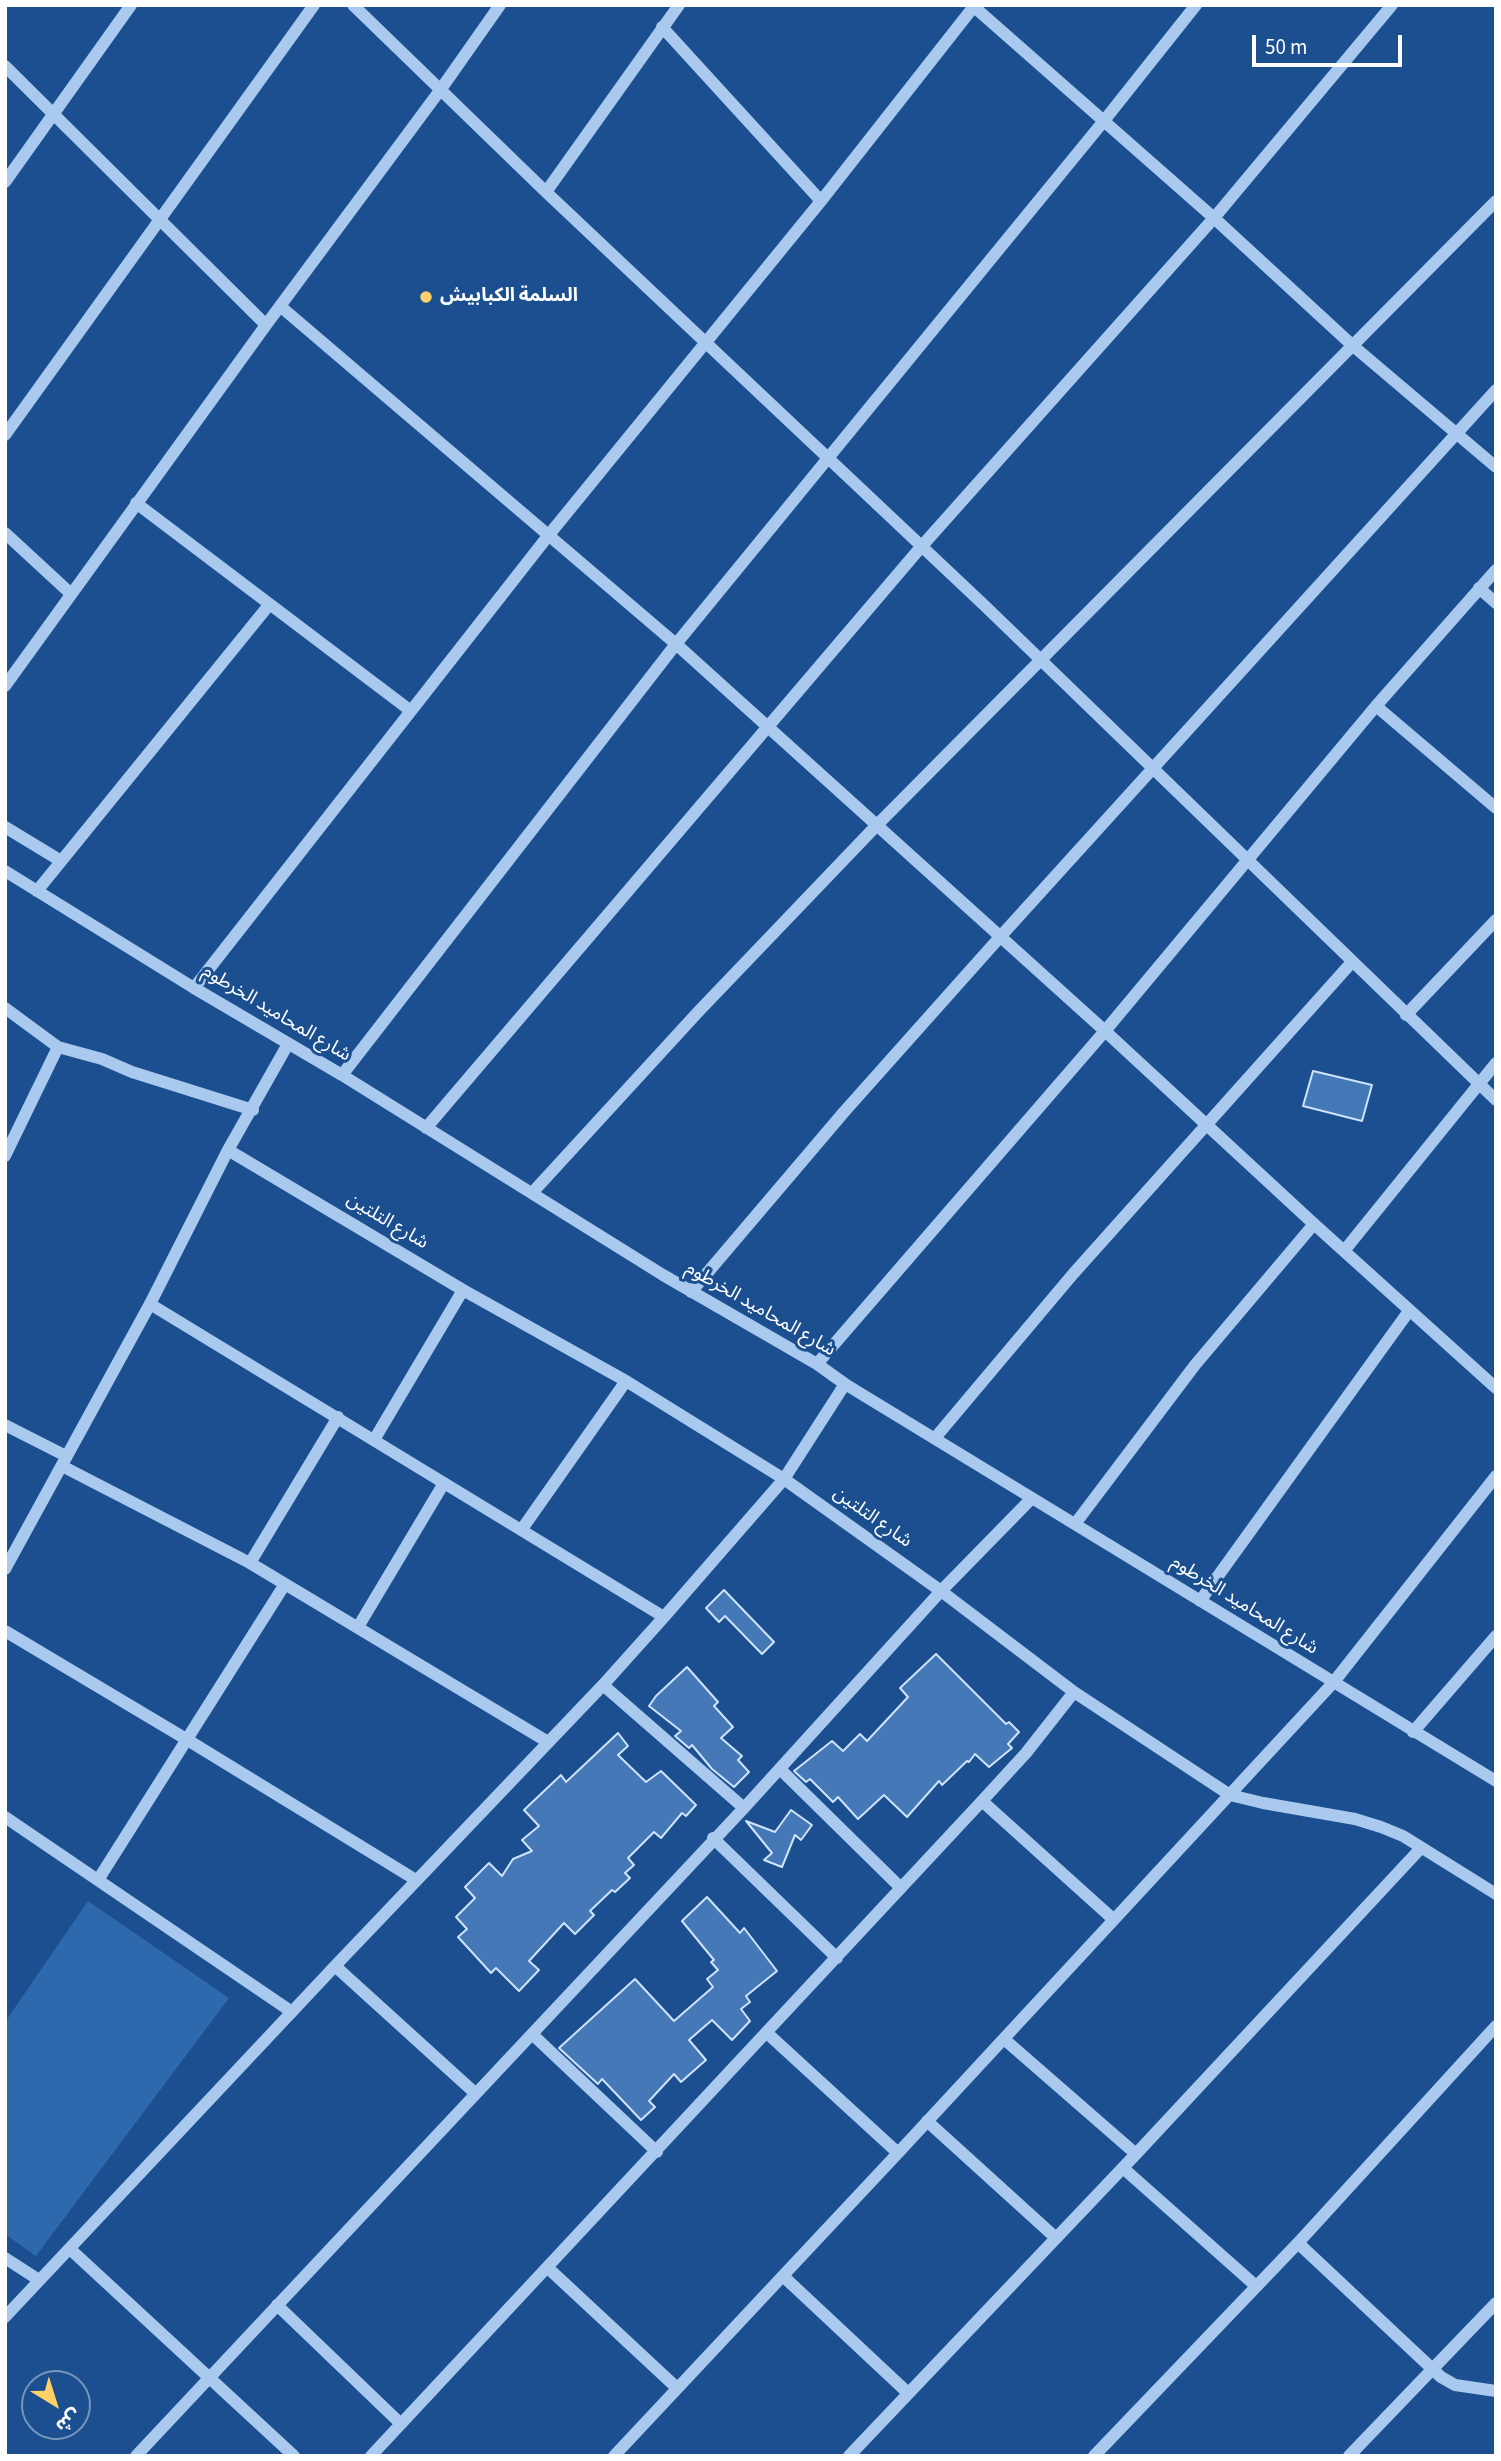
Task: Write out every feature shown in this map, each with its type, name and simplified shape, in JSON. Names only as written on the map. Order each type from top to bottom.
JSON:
[{"type":"street","points":[[5,182],[131,5]]},
{"type":"street","points":[[5,435],[314,5]]},
{"type":"street","points":[[353,5],[546,192],[1041,661],[1496,1100]]},
{"type":"street","points":[[5,686],[499,5]]},
{"type":"street","points":[[546,192],[679,5]]},
{"type":"street","points":[[342,1075],[676,644],[1196,5]]},
{"type":"street","points":[[426,1128],[921,547],[1214,218],[1392,5]]},
{"type":"street","points":[[194,988],[548,536],[821,201],[974,6],[1214,218],[1352,345],[1496,467]]},
{"type":"street","points":[[662,27],[821,201]]},
{"type":"street","points":[[5,66],[266,325]]},
{"type":"street","points":[[532,1194],[698,1012],[876,826],[1496,201]]},
{"type":"street","points":[[280,306],[676,644],[1496,1388]]},
{"type":"street","points":[[691,1292],[844,1112],[1000,937],[1496,390]]},
{"type":"street","points":[[136,503],[411,711]]},
{"type":"street","points":[[5,533],[70,593]]},
{"type":"street","points":[[817,1364],[1105,1031],[1376,706],[1496,570]]},
{"type":"street","points":[[1479,589],[1496,603]]},
{"type":"street","points":[[37,891],[269,605]]},
{"type":"street","points":[[1376,706],[1496,808]]},
{"type":"street","points":[[5,827],[61,861]]},
{"type":"street","name":"شارع المحاميد الخرطوم","points":[[5,871],[194,988],[342,1075],[691,1292],[817,1364],[845,1384],[1496,1781]]},
{"type":"street","points":[[1406,1015],[1496,920]]},
{"type":"street","points":[[1485,931],[1496,941]]},
{"type":"street","points":[[935,1438],[1073,1274],[1352,962]]},
{"type":"street","points":[[5,1008],[58,1047],[102,1059],[132,1072],[253,1110]]},
{"type":"street","points":[[5,1569],[150,1304],[228,1150],[288,1044]]},
{"type":"street","points":[[5,1156],[58,1047]]},
{"type":"street","points":[[1344,1251],[1496,1063]]},
{"type":"street","name":"شارع التلتين","points":[[228,1150],[463,1290],[626,1381],[784,1479],[941,1591],[1074,1692],[1230,1795],[1355,1819],[1403,1836],[1496,1894]]},
{"type":"street","points":[[1075,1524],[1195,1365],[1314,1224]]},
{"type":"street","points":[[374,1440],[463,1290]]},
{"type":"street","points":[[150,1304],[664,1617]]},
{"type":"street","points":[[1200,1601],[1409,1311]]},
{"type":"street","points":[[522,1529],[626,1381]]},
{"type":"street","points":[[5,2317],[603,1685],[784,1479],[845,1384]]},
{"type":"street","points":[[250,1563],[338,1417]]},
{"type":"street","points":[[5,1425],[64,1461],[250,1563],[548,1742]]},
{"type":"street","points":[[614,2456],[1333,1683],[1496,1476]]},
{"type":"street","points":[[358,1627],[444,1483]]},
{"type":"street","points":[[136,2456],[744,1808],[941,1591],[1032,1498]]},
{"type":"street","points":[[98,1880],[285,1584]]},
{"type":"street","points":[[5,1631],[416,1880]]},
{"type":"street","points":[[1413,1732],[1496,1636]]},
{"type":"street","points":[[603,1685],[744,1808]]},
{"type":"street","points":[[371,2456],[982,1801],[1074,1692]]},
{"type":"street","points":[[780,1769],[901,1888]]},
{"type":"street","points":[[982,1801],[1113,1919]]},
{"type":"street","points":[[5,1817],[292,2012]]},
{"type":"street","points":[[713,1839],[837,1958]]},
{"type":"street","points":[[849,2456],[1123,2168],[1421,1847]]},
{"type":"street","points":[[335,1966],[475,2093]]},
{"type":"street","points":[[1094,2456],[1256,2286],[1496,2026]]},
{"type":"street","points":[[767,2033],[898,2153]]},
{"type":"street","points":[[532,2035],[657,2152]]},
{"type":"street","points":[[1004,2039],[1136,2154]]},
{"type":"street","points":[[927,2121],[1056,2238]]},
{"type":"street","points":[[1123,2168],[1256,2286]]},
{"type":"street","points":[[1297,2242],[1441,2378],[1455,2385],[1496,2391]]},
{"type":"street","points":[[70,2249],[294,2456]]},
{"type":"street","points":[[5,2258],[39,2280]]},
{"type":"street","points":[[548,2268],[677,2388]]},
{"type":"street","points":[[783,2276],[908,2393]]},
{"type":"street","points":[[1349,2456],[1496,2303]]},
{"type":"street","points":[[277,2305],[401,2424]]},
{"type":"shaded area","points":[[88,1901],[229,1998],[36,2256],[5,2234],[5,2022]]},
{"type":"building","points":[[1313,1071],[1372,1085],[1362,1121],[1303,1106]]},
{"type":"building","points":[[724,1590],[774,1642],[762,1654],[725,1616],[719,1622],[706,1608]]},
{"type":"building","points":[[936,1654],[1006,1724],[1009,1722],[1019,1732],[1008,1744],[1012,1748],[989,1767],[975,1754],[942,1785],[939,1781],[907,1817],[884,1795],[858,1819],[838,1797],[833,1802],[810,1779],[806,1782],[794,1771],[832,1741],[843,1751],[860,1734],[867,1741],[908,1697],[900,1688]]},
{"type":"building","points":[[687,1667],[718,1702],[714,1706],[733,1727],[721,1738],[742,1756],[738,1760],[749,1772],[734,1787],[712,1769],[692,1745],[689,1748],[675,1736],[681,1731],[649,1706]]},
{"type":"building","points":[[618,1733],[628,1746],[618,1755],[646,1782],[661,1771],[696,1805],[686,1816],[682,1813],[661,1838],[654,1832],[628,1858],[634,1865],[625,1873],[630,1878],[615,1892],[612,1890],[590,1911],[594,1915],[575,1934],[564,1923],[529,1961],[539,1970],[519,1991],[496,1968],[491,1973],[458,1937],[467,1929],[456,1917],[475,1898],[465,1887],[489,1863],[502,1876],[513,1859],[532,1851],[522,1840],[539,1826],[524,1810],[561,1775],[566,1782]]},
{"type":"building","points":[[791,1810],[812,1825],[801,1840],[795,1835],[782,1867],[764,1860],[772,1853],[746,1821],[775,1832]]},
{"type":"building","points":[[707,1897],[740,1933],[744,1928],[777,1971],[746,1996],[750,2002],[741,2009],[750,2021],[732,2040],[712,2020],[689,2040],[706,2060],[681,2082],[674,2074],[649,2101],[655,2107],[641,2120],[602,2079],[598,2084],[559,2048],[635,1979],[674,2021],[713,1987],[707,1979],[718,1970],[711,1962],[714,1960],[682,1921]]},
{"type":"place","name":"السلمة الكبابيش","points":[[426,297]]}]
